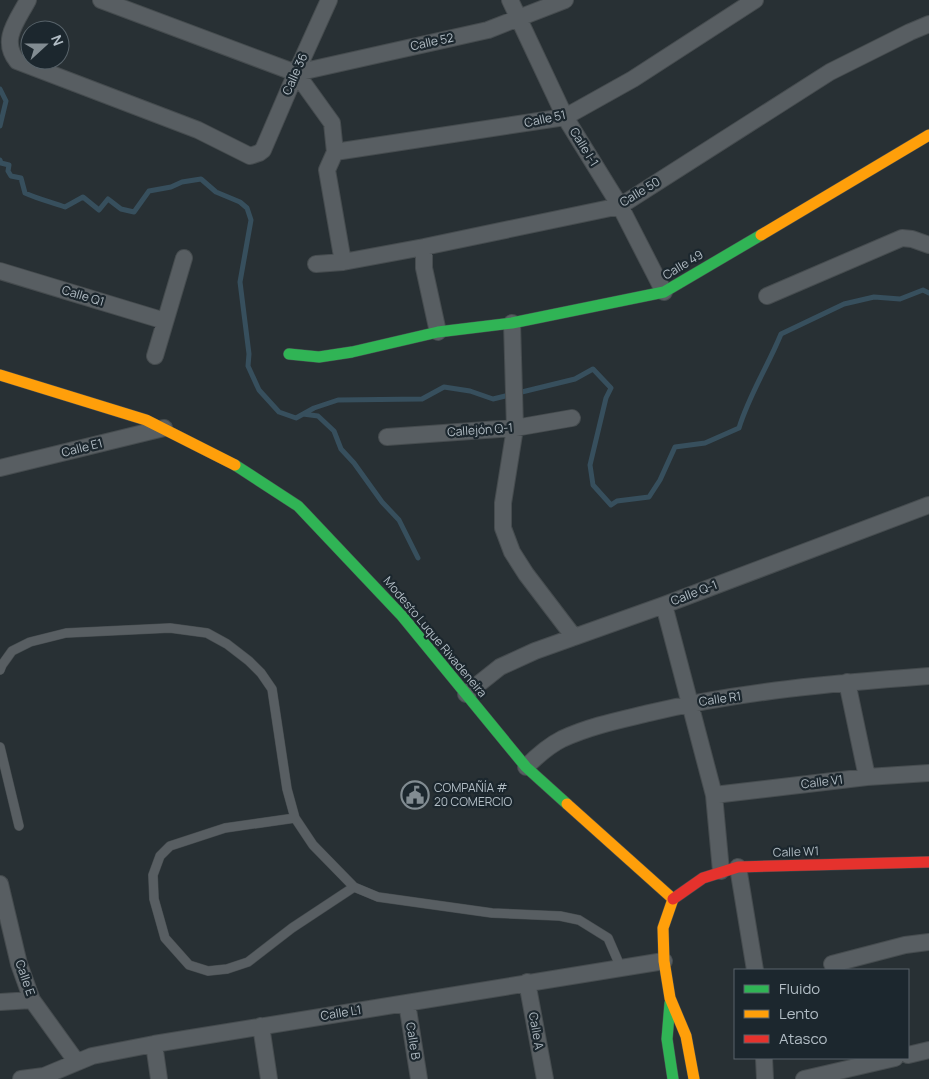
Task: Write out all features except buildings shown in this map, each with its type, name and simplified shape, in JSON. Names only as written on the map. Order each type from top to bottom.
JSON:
[{"type":"street","name":"Calle 36","points":[[28,0],[8,36],[11,54],[17,61],[198,130],[246,156],[254,156],[263,150],[329,0]]},
{"type":"street","points":[[101,0],[296,73],[332,123],[335,152],[328,170],[343,262]]},
{"type":"street","name":"Calle I-1","points":[[510,0],[565,117],[620,206],[664,292]]},
{"type":"street","name":"Calle 52","points":[[296,73],[488,30],[565,0]]},
{"type":"street","name":"Calle 51","points":[[335,152],[565,117],[632,79],[755,0]]},
{"type":"street","name":"Calle 50","points":[[316,264],[343,262],[424,247],[620,206],[830,72],[929,24]]},
{"type":"street","name":"Calle 49","points":[[289,354],[319,357],[352,352],[438,332],[512,323],[664,292],[929,135]]},
{"type":"street","points":[[767,296],[902,238],[912,239],[929,245]]},
{"type":"street","points":[[424,247],[424,268],[438,332]]},
{"type":"street","points":[[156,356],[184,258]]},
{"type":"street","name":"Calle Q1","points":[[0,271],[165,321]]},
{"type":"street","points":[[512,323],[515,428],[503,503],[503,528],[512,552],[526,574],[574,637]]},
{"type":"street","name":"Modesto Luque Rivadeneira","points":[[0,375],[146,420],[241,468],[298,506],[402,616],[526,767],[673,899]]},
{"type":"street","name":"Callejón Q-1","points":[[387,437],[515,428],[572,418]]},
{"type":"street","name":"Calle E1","points":[[0,468],[164,428]]},
{"type":"street","name":"Calle Q-1","points":[[466,694],[500,668],[535,651],[664,605],[929,505]]},
{"type":"street","points":[[664,605],[714,795],[721,871]]},
{"type":"street","name":"Calle R1","points":[[526,767],[539,754],[561,740],[598,725],[691,703],[847,682],[929,676]]},
{"type":"street","points":[[847,682],[866,777]]},
{"type":"street","name":"Calle V1","points":[[714,795],[866,777],[929,773]]},
{"type":"street","name":"Calle W1","points":[[673,899],[694,882],[721,871],[738,867],[929,862]]},
{"type":"street","points":[[738,867],[755,969]]},
{"type":"street","name":"Calle E","points":[[1,894],[19,964],[32,1000],[76,1061]]},
{"type":"street","points":[[673,899],[663,928],[664,961],[670,998],[667,1039],[673,1079]]},
{"type":"street","points":[[832,964],[905,945],[929,942]]},
{"type":"street","name":"Calle L1","points":[[21,1079],[45,1077],[76,1061],[92,1056],[154,1044],[664,961]]},
{"type":"street","name":"Calle A","points":[[527,982],[545,1079]]},
{"type":"street","points":[[670,998],[686,1036],[694,1079]]},
{"type":"street","points":[[0,1002],[32,1000]]},
{"type":"street","name":"Calle B","points":[[407,1003],[419,1079]]},
{"type":"street","points":[[261,1026],[270,1079]]},
{"type":"street","points":[[154,1044],[159,1079]]},
{"type":"street","points":[[909,1055],[929,1050]]},
{"type":"street","points":[[764,1059],[765,1079]]},
{"type":"street","points":[[804,1079],[891,1059]]},
{"type":"lane","points":[[0,670],[12,651],[30,642],[66,633],[170,628],[207,633],[227,644],[249,661],[261,673],[272,689],[287,789],[295,818],[313,845],[354,887],[378,897],[492,913],[560,916],[579,920],[608,938],[621,968]]},
{"type":"lane","points":[[0,747],[19,826]]},
{"type":"lane","points":[[295,818],[225,828],[170,846],[160,856],[153,875],[154,899],[165,938],[189,966],[208,971],[227,970],[248,962],[292,928],[354,887]]},
{"type":"waterway","points":[[0,89],[6,101],[0,126]]},
{"type":"waterway","points":[[0,160],[1,163],[9,165],[8,171],[11,176],[21,178],[25,193],[65,207],[83,197],[99,210],[108,199],[121,209],[134,212],[149,191],[201,179],[216,192],[240,202],[247,208],[251,220],[240,282],[249,354],[248,366],[259,390],[279,412],[296,418],[314,408],[338,400],[422,399],[444,387],[470,391],[493,399],[575,379],[593,369],[611,388],[606,398],[590,465],[593,485],[611,505],[617,501],[649,497],[660,480],[675,447],[705,443],[739,428],[748,404],[781,334],[844,304],[874,297],[900,299],[923,290],[929,293]]},
{"type":"waterway","points":[[303,414],[318,416],[334,431],[341,449],[354,463],[382,502],[399,520],[418,558]]},
{"type":"traffic: fast","points":[[289,354],[319,357],[352,352],[438,332],[512,323],[664,292],[761,235]]},
{"type":"traffic: fast","points":[[235,465],[298,506],[402,616],[526,767],[567,804]]},
{"type":"traffic: fast","points":[[670,1003],[667,1039],[673,1079]]},
{"type":"traffic: slow","points":[[761,235],[929,135]]},
{"type":"traffic: slow","points":[[0,375],[146,420],[235,465]]},
{"type":"traffic: slow","points":[[567,804],[673,899]]},
{"type":"traffic: slow","points":[[673,899],[663,928],[664,961],[670,998],[686,1036],[694,1079]]},
{"type":"traffic: jam","points":[[673,899],[703,878],[738,867],[929,862]]},
{"type":"place","name":"COMPAÑÍA # 20 COMERCIO","points":[[415,795]]}]
